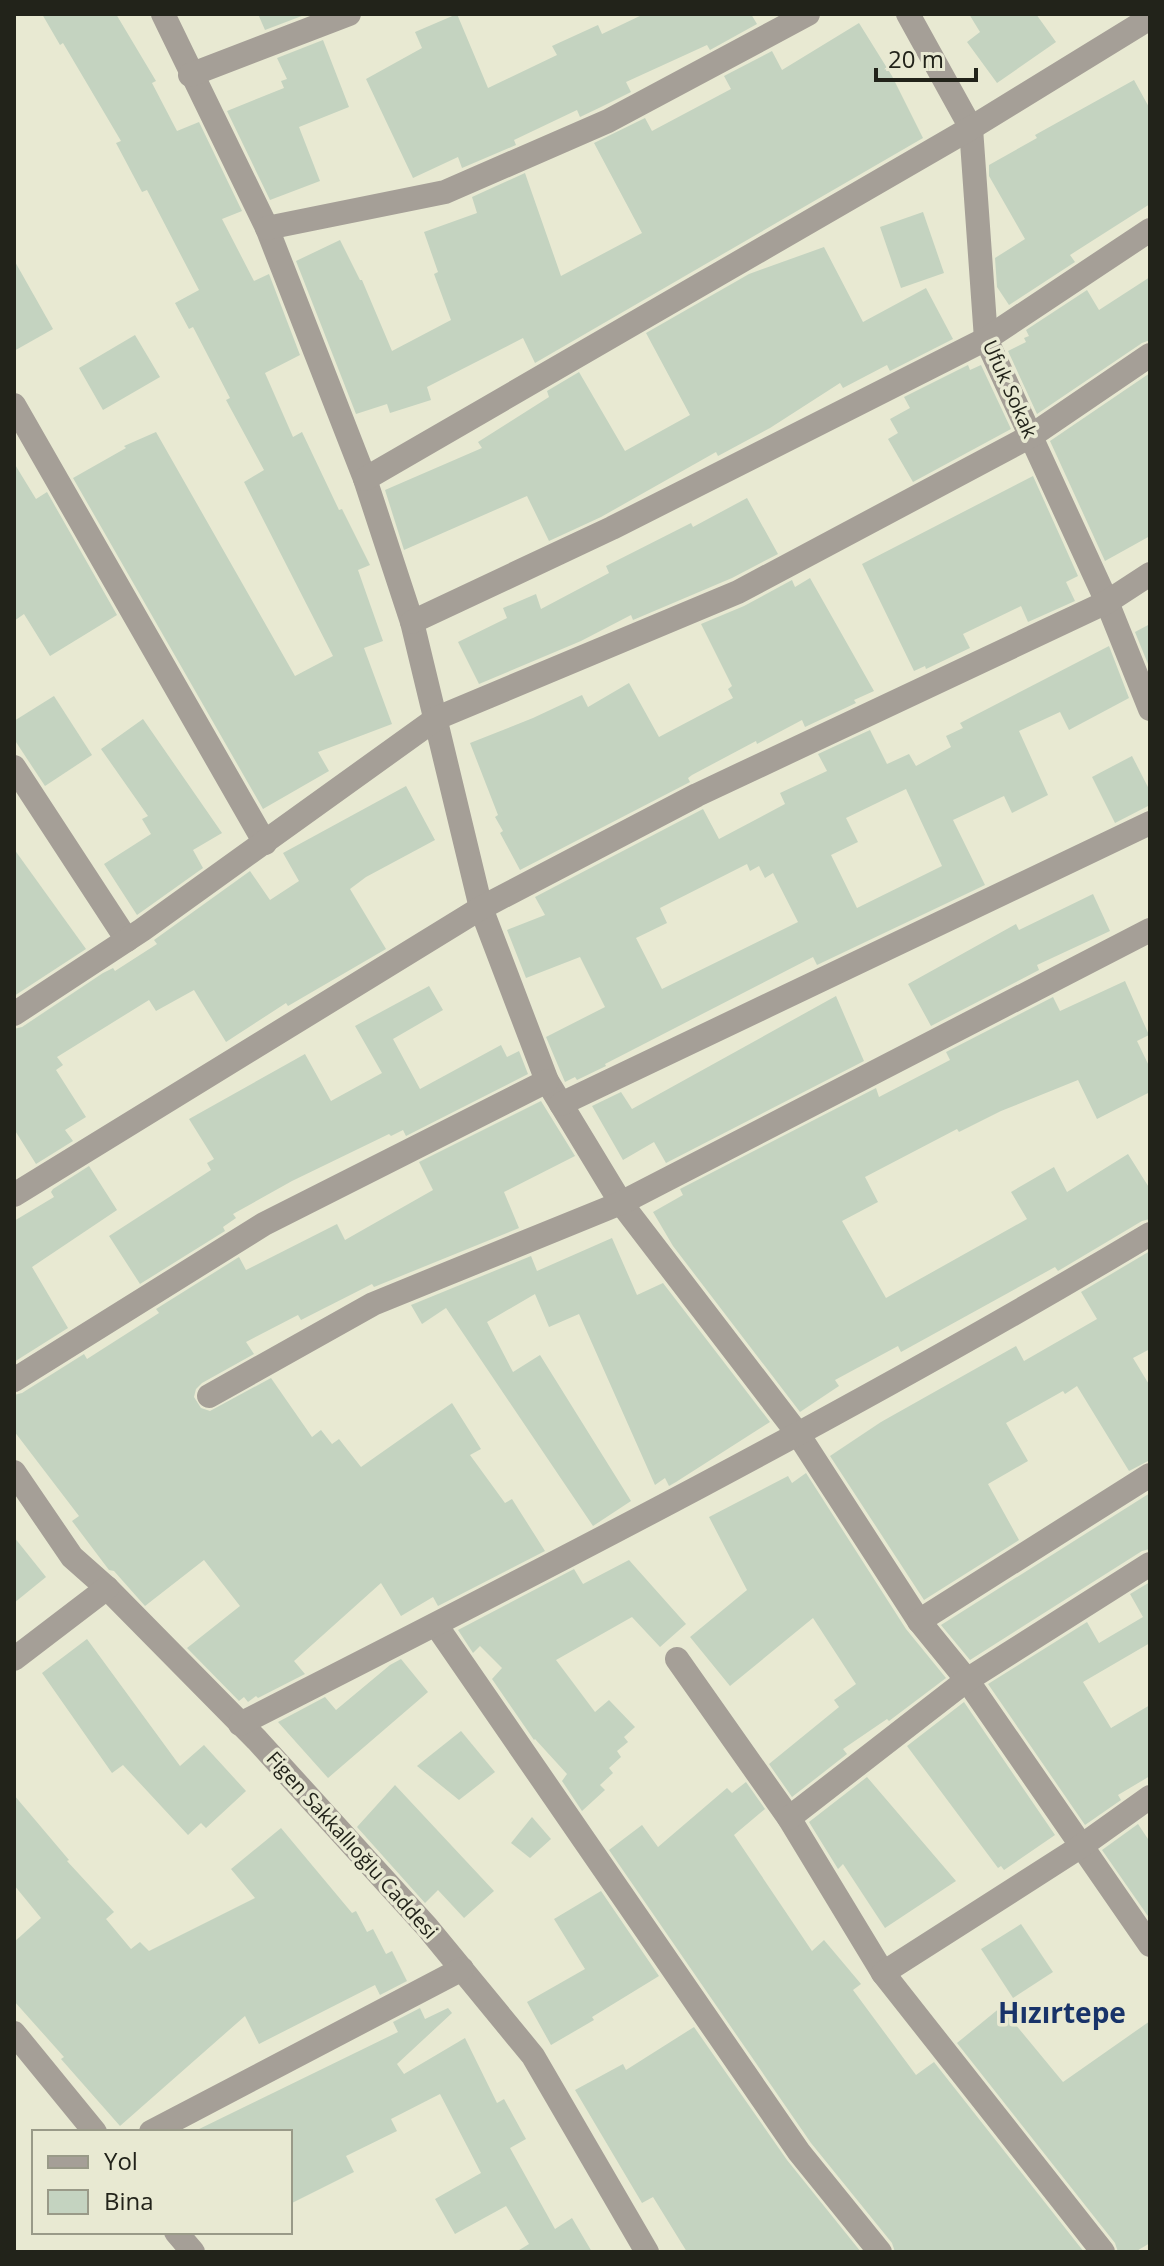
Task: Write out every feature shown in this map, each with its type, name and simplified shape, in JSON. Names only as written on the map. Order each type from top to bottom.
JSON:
[{"type":"street","points":[[163,14],[267,228],[365,479],[412,622],[481,908],[547,1081],[621,1203],[798,1434],[919,1621],[967,1680],[1150,1945]]},
{"type":"street","points":[[190,75],[349,14]]},
{"type":"street","points":[[267,228],[445,192],[608,121],[808,14]]},
{"type":"street","name":"Ufuk Sokak","points":[[908,14],[971,128],[986,339],[1107,602],[1150,709]]},
{"type":"street","points":[[365,479],[971,128],[1150,18]]},
{"type":"street","points":[[412,622],[612,528],[986,339],[1150,230]]},
{"type":"street","points":[[14,1014],[127,940],[437,718],[738,592],[1031,436],[1150,355]]},
{"type":"street","points":[[14,405],[265,843]]},
{"type":"street","points":[[14,1195],[481,908],[697,795],[1107,602],[1150,574]]},
{"type":"street","points":[[14,767],[127,940]]},
{"type":"street","points":[[561,1104],[1150,823]]},
{"type":"street","points":[[209,1396],[373,1304],[621,1203],[1150,930]]},
{"type":"street","points":[[14,1380],[264,1224],[547,1081]]},
{"type":"street","points":[[240,1724],[615,1533],[1032,1304],[1150,1234]]},
{"type":"street","name":"Figen Sakkallıoğlu Caddesi","points":[[14,1472],[72,1557],[107,1588],[240,1724],[427,1927],[533,2056],[647,2252]]},
{"type":"street","points":[[919,1621],[1150,1475]]},
{"type":"street","points":[[789,1818],[967,1680],[1150,1564]]},
{"type":"street","points":[[14,1659],[107,1588]]},
{"type":"street","points":[[436,1625],[799,2152],[880,2252]]},
{"type":"street","points":[[677,1659],[789,1818],[883,1973],[1103,2252]]},
{"type":"street","points":[[883,1973],[1080,1847],[1150,1797]]},
{"type":"street","points":[[155,2130],[462,1969]]},
{"type":"street","points":[[14,2033],[93,2130]]},
{"type":"street","points":[[178,2234],[193,2252]]},
{"type":"building","points":[[42,14],[116,14],[156,81],[152,83],[177,131],[199,122],[242,211],[222,219],[254,281],[269,274],[300,355],[265,373],[293,437],[302,432],[339,510],[342,509],[370,565],[358,570],[383,641],[364,648],[392,724],[318,752],[329,771],[263,809],[73,478],[126,448],[124,446],[156,432],[295,676],[333,656],[244,482],[264,470],[226,400],[230,398],[193,327],[189,329],[175,303],[199,290],[147,190],[142,192],[116,143],[121,141],[63,43],[60,45]]},
{"type":"building","points":[[258,14],[307,14],[265,30]]},
{"type":"building","points":[[457,14],[488,88],[557,55],[552,46],[598,25],[602,34],[644,14],[751,14],[757,24],[710,50],[707,45],[626,82],[631,92],[580,117],[577,110],[514,140],[516,145],[462,168],[458,157],[413,178],[366,79],[422,48],[415,32]]},
{"type":"building","points":[[969,14],[1036,14],[1056,42],[997,83],[967,42],[980,32]]},
{"type":"building","points":[[859,23],[892,76],[923,138],[535,363],[523,338],[427,387],[431,400],[390,413],[387,404],[356,414],[296,261],[340,240],[362,280],[392,351],[451,320],[434,274],[438,272],[424,232],[477,213],[472,197],[525,173],[561,276],[642,233],[594,143],[645,118],[652,131],[731,89],[724,76],[772,51],[782,70]]},
{"type":"building","points":[[323,40],[349,107],[299,127],[320,181],[270,200],[227,111],[284,88],[281,81],[287,79],[277,58]]},
{"type":"building","points":[[1134,80],[1150,109],[1150,204],[1070,255],[1075,262],[1009,305],[997,287],[995,258],[1025,239],[989,176],[989,165],[1037,138],[1035,135]]},
{"type":"building","points":[[923,212],[944,273],[901,288],[880,227]]},
{"type":"building","points":[[824,247],[863,322],[926,288],[953,339],[890,371],[887,365],[843,388],[840,383],[770,428],[718,456],[716,452],[601,517],[549,541],[527,496],[404,550],[385,490],[482,448],[478,442],[549,397],[547,391],[579,372],[625,451],[690,415],[646,333],[749,274]]},
{"type":"building","points":[[14,260],[53,329],[14,351]]},
{"type":"building","points":[[1150,277],[1150,340],[1037,414],[1008,351],[1026,342],[1024,338],[1029,336],[1026,330],[1087,290],[1099,310]]},
{"type":"building","points":[[135,335],[160,377],[103,410],[79,368]]},
{"type":"building","points":[[968,365],[970,370],[981,365],[1011,429],[913,482],[888,439],[898,433],[890,419],[910,408],[904,397]]},
{"type":"building","points":[[1150,373],[1150,536],[1105,561],[1050,441]]},
{"type":"building","points":[[14,463],[36,499],[47,492],[117,615],[50,656],[24,614],[14,621]]},
{"type":"building","points":[[1033,476],[1078,576],[1066,582],[1075,601],[1028,622],[1021,606],[963,634],[970,648],[926,669],[925,666],[914,671],[862,564]]},
{"type":"building","points":[[747,498],[778,554],[732,578],[633,620],[631,615],[581,641],[479,684],[458,642],[507,618],[503,608],[536,594],[541,609],[609,573],[606,566],[691,523],[693,527]]},
{"type":"building","points":[[810,578],[874,691],[805,727],[802,720],[757,744],[756,741],[692,775],[688,778],[690,782],[520,870],[500,833],[503,831],[495,817],[498,815],[470,743],[582,695],[588,707],[629,683],[659,737],[733,698],[728,689],[732,686],[701,624],[744,606],[792,580],[795,587]]},
{"type":"building","points":[[1150,624],[1150,669],[1135,632]]},
{"type":"building","points":[[1109,646],[1129,698],[1069,730],[1060,712],[1019,731],[1048,795],[1012,813],[1004,796],[953,820],[985,885],[817,965],[813,957],[606,1066],[577,1080],[575,1077],[565,1082],[546,1037],[605,1007],[580,957],[526,978],[507,930],[545,915],[535,897],[703,809],[719,839],[785,804],[780,793],[827,771],[818,754],[870,730],[887,764],[909,754],[916,766],[951,747],[946,736],[963,728],[960,723]],"holes":[[[906,789],[942,866],[857,908],[831,855],[858,842],[846,818]],[[747,864],[750,871],[759,866],[765,878],[773,873],[798,922],[662,989],[636,938],[667,923],[660,908]]]},
{"type":"building","points":[[54,696],[92,755],[45,786],[14,739],[14,721]]},
{"type":"building","points":[[143,719],[222,833],[193,850],[203,868],[137,915],[104,864],[151,834],[142,819],[148,816],[101,749]]},
{"type":"building","points":[[1132,756],[1150,791],[1150,805],[1115,823],[1092,777]]},
{"type":"building","points":[[406,786],[435,840],[366,877],[350,889],[386,949],[288,1006],[286,1003],[226,1042],[194,990],[156,1011],[149,1000],[57,1057],[63,1065],[56,1070],[86,1117],[65,1130],[73,1141],[36,1164],[14,1129],[14,1029],[22,1027],[103,973],[113,968],[115,971],[157,944],[154,940],[250,871],[270,900],[299,881],[283,853]]},
{"type":"building","points":[[14,849],[86,949],[14,996]]},
{"type":"building","points":[[1093,894],[1110,931],[1037,965],[1039,970],[931,1026],[908,984],[1016,924],[1019,930]]},
{"type":"building","points":[[1125,981],[1149,1035],[1137,1041],[1150,1068],[1150,1092],[1097,1119],[1078,1080],[1001,1111],[959,1132],[957,1129],[865,1177],[878,1202],[842,1221],[886,1298],[1027,1219],[1011,1192],[1054,1167],[1067,1192],[1128,1154],[1150,1189],[1150,1219],[1058,1271],[1055,1267],[901,1352],[898,1346],[835,1380],[839,1386],[800,1412],[673,1246],[653,1212],[683,1195],[680,1189],[876,1088],[879,1097],[950,1060],[946,1052],[1053,997],[1060,1011]]},
{"type":"building","points":[[429,986],[443,1010],[393,1039],[420,1089],[501,1045],[507,1057],[519,1051],[528,1074],[406,1136],[403,1130],[391,1136],[389,1134],[292,1181],[233,1214],[236,1218],[223,1227],[225,1231],[140,1284],[109,1236],[211,1170],[207,1163],[214,1159],[189,1119],[305,1054],[331,1101],[382,1073],[355,1026]]},
{"type":"building","points":[[836,996],[864,1061],[666,1163],[654,1142],[623,1160],[592,1106],[621,1092],[632,1109]]},
{"type":"building","points":[[541,1101],[575,1156],[504,1192],[519,1228],[374,1287],[372,1284],[301,1320],[298,1315],[246,1342],[254,1354],[202,1383],[194,1397],[201,1408],[210,1411],[271,1378],[312,1437],[321,1430],[332,1444],[339,1439],[361,1467],[452,1403],[481,1449],[470,1455],[505,1503],[512,1499],[545,1551],[438,1606],[433,1597],[401,1616],[381,1583],[294,1661],[305,1674],[258,1698],[256,1696],[248,1702],[244,1697],[239,1701],[187,1648],[240,1606],[204,1560],[145,1606],[114,1571],[109,1570],[72,1521],[79,1516],[14,1431],[14,1395],[84,1354],[87,1359],[159,1313],[156,1309],[239,1257],[246,1270],[337,1224],[345,1240],[433,1190],[419,1162]]},
{"type":"building","points":[[89,1166],[117,1210],[32,1267],[68,1328],[14,1362],[14,1221],[54,1197],[53,1189]]},
{"type":"building","points":[[612,1238],[637,1295],[663,1283],[770,1422],[669,1486],[665,1478],[655,1485],[579,1314],[549,1327],[535,1294],[487,1322],[513,1372],[540,1355],[631,1501],[593,1526],[446,1308],[422,1324],[411,1305],[531,1256],[537,1271]]},
{"type":"building","points":[[1150,1251],[1150,1349],[1133,1358],[1150,1386],[1150,1460],[1129,1471],[1077,1386],[1006,1423],[1028,1461],[988,1484],[1019,1540],[924,1600],[830,1456],[881,1422],[1016,1346],[1024,1361],[1097,1319],[1081,1292]]},
{"type":"building","points":[[806,1473],[906,1629],[946,1678],[889,1721],[887,1719],[843,1749],[847,1754],[792,1797],[769,1764],[839,1707],[834,1700],[856,1684],[813,1618],[730,1686],[690,1637],[747,1590],[709,1517],[788,1476],[792,1483]]},
{"type":"building","points":[[1150,1493],[1150,1549],[1142,1551],[970,1660],[941,1625]]},
{"type":"building","points":[[14,1537],[46,1577],[14,1603]]},
{"type":"building","points":[[629,1560],[686,1624],[660,1647],[632,1617],[556,1660],[595,1712],[609,1700],[635,1727],[624,1737],[628,1742],[617,1751],[621,1757],[609,1768],[613,1773],[600,1785],[605,1790],[582,1811],[562,1781],[567,1774],[534,1740],[492,1679],[502,1668],[480,1646],[473,1653],[458,1630],[574,1569],[583,1584]]},
{"type":"building","points":[[1150,1582],[1150,1643],[1083,1682],[1111,1728],[1150,1705],[1150,1776],[1118,1795],[1121,1800],[1085,1825],[988,1684],[1087,1622],[1099,1643],[1143,1617],[1130,1594]]},
{"type":"building","points":[[87,1639],[180,1766],[204,1745],[246,1791],[206,1828],[201,1823],[188,1835],[123,1765],[112,1773],[42,1673]]},
{"type":"building","points":[[401,1659],[428,1692],[328,1778],[278,1722],[325,1697],[336,1710]]},
{"type":"building","points":[[964,1702],[1055,1835],[1004,1870],[1001,1866],[998,1868],[907,1746]]},
{"type":"building","points":[[461,1731],[495,1772],[459,1800],[417,1766]]},
{"type":"building","points":[[867,1777],[956,1881],[885,1928],[843,1864],[838,1869],[809,1822]]},
{"type":"building","points":[[746,1782],[765,1809],[734,1835],[812,1951],[824,1940],[861,1984],[853,1990],[916,2075],[934,2062],[1084,2252],[895,2252],[892,2243],[811,2143],[609,1850],[642,1825],[658,1847],[727,1788],[732,1793]]},
{"type":"building","points":[[395,1785],[494,1891],[464,1918],[438,1890],[425,1903],[357,1827]]},
{"type":"building","points":[[14,1795],[67,1861],[114,1912],[106,1919],[131,1949],[140,1942],[149,1951],[255,1898],[231,1869],[281,1828],[352,1913],[356,1911],[367,1932],[373,1929],[386,1954],[392,1951],[407,1981],[380,1995],[375,1985],[259,2044],[245,2016],[120,2126],[14,2001],[14,1942],[41,1918],[14,1885]]},
{"type":"building","points":[[532,1817],[551,1839],[530,1858],[511,1843]]},
{"type":"building","points":[[1138,1824],[1150,1842],[1150,1919],[1102,1850]]},
{"type":"building","points":[[601,1891],[659,1976],[551,2045],[527,2002],[585,1969],[554,1919]]},
{"type":"building","points":[[1021,1924],[1053,1972],[1013,1998],[981,1949]]},
{"type":"building","points":[[1001,2007],[1063,2082],[1150,2021],[1150,2243],[1135,2252],[1118,2252],[1115,2243],[957,2043]]},
{"type":"building","points":[[420,2008],[425,2019],[448,2008],[452,2013],[397,2064],[404,2074],[465,2038],[497,2103],[504,2099],[526,2139],[510,2148],[555,2229],[572,2218],[592,2252],[516,2252],[529,2244],[506,2206],[455,2234],[435,2199],[481,2173],[440,2094],[391,2119],[397,2131],[346,2156],[354,2172],[292,2203],[292,2130],[197,2130],[398,2032],[393,2022]]},
{"type":"building","points":[[694,2027],[787,2160],[861,2252],[687,2252],[653,2197],[642,2203],[575,2090],[623,2064],[626,2070]]},
{"type":"district","name":"Hızırtepe","points":[[1062,2013]]}]
